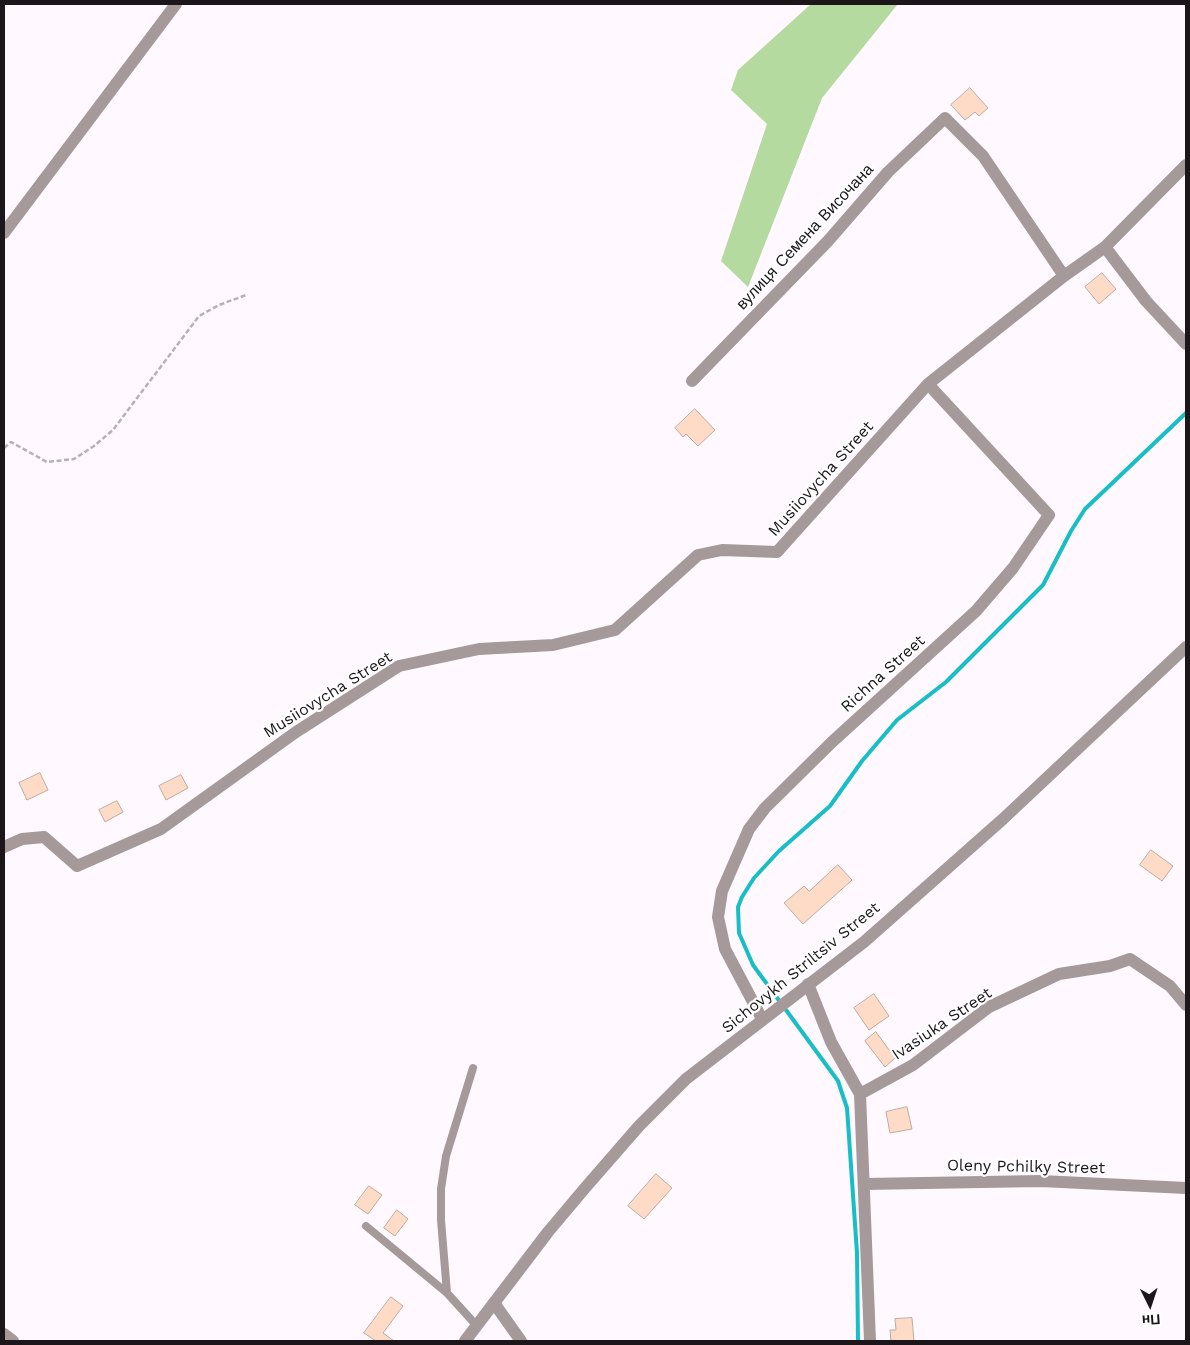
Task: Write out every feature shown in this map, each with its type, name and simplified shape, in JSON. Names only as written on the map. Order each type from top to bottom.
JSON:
[{"type":"street","points":[[4,233],[176,4]]},
{"type":"street","name":"вулиця Семена Височана","points":[[692,381],[828,240],[888,172],[945,118],[983,156],[1064,276]]},
{"type":"street","name":"Musiiovycha Street","points":[[4,847],[22,839],[44,837],[77,866],[160,829],[296,732],[399,666],[479,649],[553,645],[615,630],[698,555],[722,550],[777,552],[928,384],[1064,276],[1105,247],[1186,165]]},
{"type":"street","points":[[1105,247],[1146,302],[1186,344]]},
{"type":"street","name":"Richna Street","points":[[762,1019],[725,949],[718,917],[722,891],[750,829],[766,808],[832,742],[976,611],[1013,568],[1049,515],[928,384]]},
{"type":"street","name":"Sichovykh Striltsiv Street","points":[[465,1341],[554,1224],[639,1126],[686,1079],[864,942],[1003,819],[1186,647]]},
{"type":"street","name":"Ivasiuka Street","points":[[860,1094],[913,1065],[989,1008],[1060,974],[1110,966],[1130,959],[1170,986],[1186,1005]]},
{"type":"street","points":[[808,984],[831,1042],[860,1094],[870,1341]]},
{"type":"street","name":"Oleny Pchilky Street","points":[[865,1184],[1032,1181],[1186,1188]]},
{"type":"street","points":[[494,1304],[521,1341]]},
{"type":"street","points":[[4,1334],[13,1341]]},
{"type":"lane","points":[[447,1293],[442,1189],[448,1148],[473,1068]]},
{"type":"lane","points":[[366,1226],[447,1293],[477,1326]]},
{"type":"path","points":[[4,448],[11,442],[47,462],[74,459],[113,430],[199,316],[218,305],[246,295]]},
{"type":"green space","points":[[811,4],[898,4],[822,98],[748,287],[721,261],[767,124],[731,90],[738,70]]},
{"type":"building","points":[[970,88],[988,108],[979,116],[975,112],[965,120],[951,105]]},
{"type":"building","points":[[1102,273],[1116,289],[1099,304],[1085,287]]},
{"type":"building","points":[[695,409],[715,430],[698,446],[686,434],[683,437],[675,428]]},
{"type":"building","points":[[40,773],[48,790],[27,800],[19,783]]},
{"type":"building","points":[[181,775],[188,788],[166,800],[159,786]]},
{"type":"building","points":[[117,801],[123,812],[105,822],[99,810]]},
{"type":"building","points":[[1151,850],[1173,866],[1162,881],[1140,865]]},
{"type":"building","points":[[838,865],[852,880],[803,924],[784,903],[804,886],[809,891]]},
{"type":"building","points":[[874,994],[889,1016],[869,1030],[854,1008]]},
{"type":"building","points":[[876,1032],[895,1058],[885,1067],[865,1041]]},
{"type":"building","points":[[907,1107],[912,1129],[890,1133],[886,1112]]},
{"type":"building","points":[[656,1174],[672,1188],[644,1219],[628,1206]]},
{"type":"building","points":[[369,1186],[382,1195],[368,1214],[355,1205]]},
{"type":"building","points":[[397,1210],[408,1219],[395,1236],[384,1228]]},
{"type":"building","points":[[391,1297],[403,1306],[383,1333],[394,1341],[376,1341],[364,1333]]},
{"type":"building","points":[[912,1318],[914,1341],[891,1341],[890,1330],[896,1330],[895,1319]]},
{"type":"waterway","points":[[858,1341],[857,1253],[847,1108],[838,1081],[753,965],[739,933],[738,907],[754,878],[779,851],[830,806],[862,761],[897,720],[946,682],[1043,585],[1071,531],[1085,509],[1186,413]]}]
